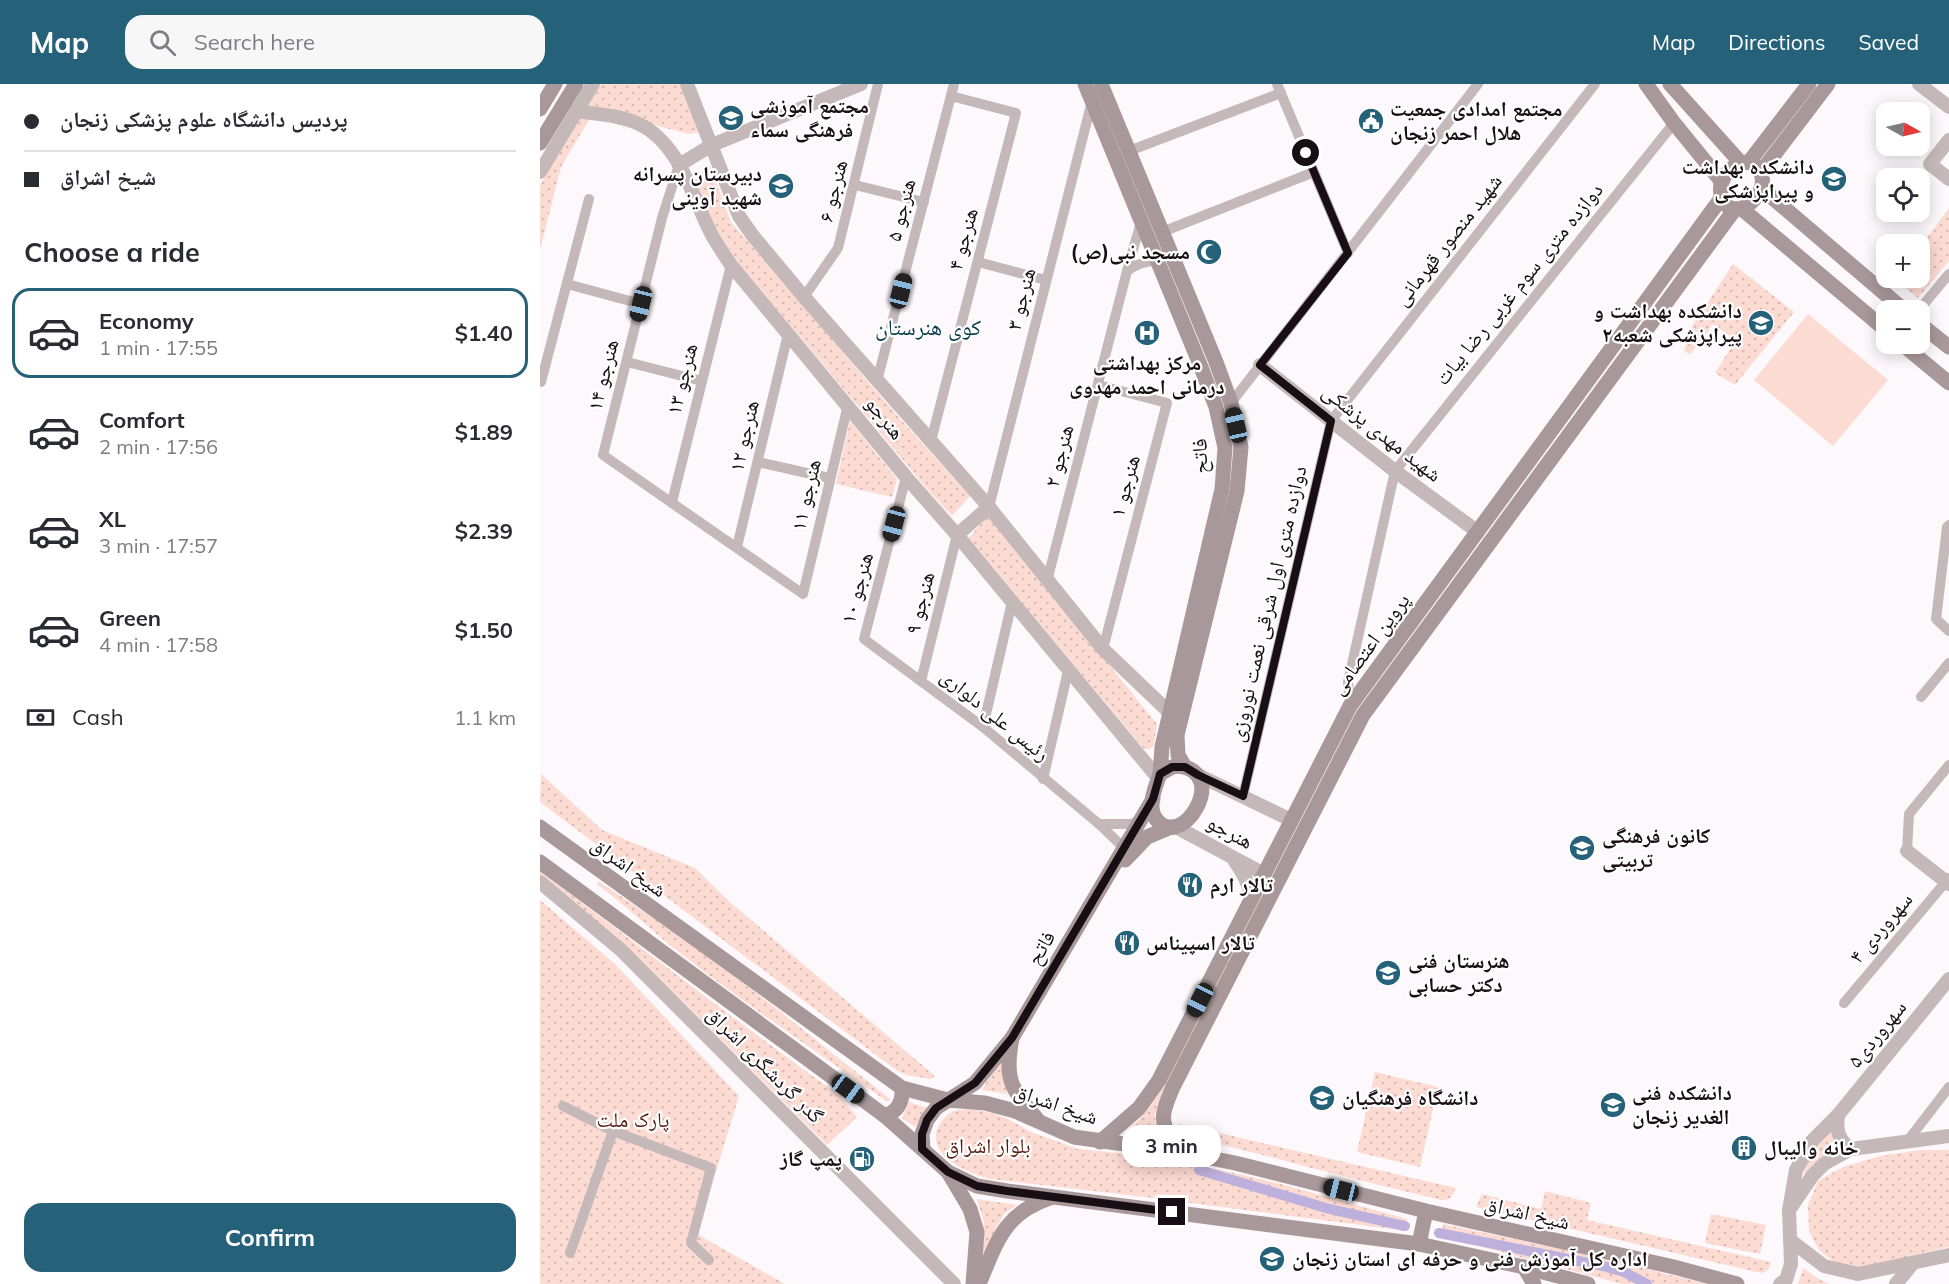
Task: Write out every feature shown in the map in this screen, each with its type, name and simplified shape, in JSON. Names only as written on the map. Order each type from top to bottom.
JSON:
[{"type":"main road","points":[[540,109],[555,84]]},
{"type":"main road","points":[[540,143],[576,84]]},
{"type":"main road","name":"فاتح","points":[[1085,84],[1233,447]]},
{"type":"main road","name":"فاتح","points":[[1101,84],[1231,403],[1233,447],[1222,489],[1176,714],[1162,747],[1159,776]]},
{"type":"main road","points":[[1646,84],[1705,161],[1722,189],[1729,207],[1739,209],[1774,236],[1876,322]]},
{"type":"main road","points":[[1753,171],[1809,84]]},
{"type":"main road","points":[[1753,171],[1828,84]]},
{"type":"main road","points":[[1678,87],[1722,142],[1753,171],[1794,216],[1892,300]]},
{"type":"main road","points":[[1705,161],[1717,160],[1721,157],[1724,152],[1722,142]]},
{"type":"main road","name":"پروین اعتصامی","points":[[1175,1150],[1162,1122],[1165,1106],[1271,877],[1298,824],[1350,706],[1478,532],[1722,189],[1733,166],[1753,171],[1753,202],[1739,209],[1362,715],[1298,824]]},
{"type":"main road","points":[[1774,236],[1771,229],[1777,218],[1782,215],[1794,216]]},
{"type":"main road","points":[[1930,332],[1949,347]]},
{"type":"main road","points":[[1914,354],[1949,383]]},
{"type":"main road","name":"فاتح","points":[[1176,714],[1178,755],[1192,771]]},
{"type":"main road","points":[[1106,879],[1147,837],[1174,827],[1191,817],[1198,804],[1201,784],[1192,771],[1172,767],[1159,776],[1152,807],[1155,818],[1160,823],[1174,827]]},
{"type":"main road","points":[[1106,879],[1153,799]]},
{"type":"main road","name":"شیخ اشراق","points":[[540,827],[902,1088],[948,1100],[985,1103],[1015,1111],[1074,1137],[1175,1150],[1235,1162],[1426,1211],[1737,1284]]},
{"type":"main road","points":[[540,861],[885,1116],[948,1172],[977,1186],[1419,1244],[1524,1267],[1588,1284]]},
{"type":"main road","name":"پروین اعتصامی","points":[[1100,1142],[1139,1108],[1159,1080],[1251,898],[1271,877]]},
{"type":"main road","name":"فاتح","points":[[922,1149],[922,1134],[927,1120],[936,1108],[975,1083],[1012,1038],[1106,879]]},
{"type":"main road","points":[[1012,1038],[1009,1075],[1015,1092],[1040,1122]]},
{"type":"main road","points":[[885,1116],[897,1109],[901,1102],[902,1088]]},
{"type":"main road","points":[[948,1172],[970,1209],[977,1232],[973,1284]]},
{"type":"main road","points":[[979,1284],[998,1238],[1013,1218],[1032,1204],[1055,1196]]},
{"type":"main road","points":[[1419,1244],[1426,1211]]},
{"type":"main road","points":[[1524,1267],[1534,1284]]},
{"type":"street","points":[[540,172],[593,84]]},
{"type":"street","name":"هنرجو","points":[[687,84],[739,216],[804,297],[989,507],[1103,649],[1176,714]]},
{"type":"street","points":[[679,165],[712,145],[861,84]]},
{"type":"street","name":"هنرجو ۶","points":[[804,297],[838,248],[878,84]]},
{"type":"street","name":"هنرجو ۵","points":[[878,381],[954,84]]},
{"type":"street","points":[[1231,403],[1478,84]]},
{"type":"street","name":"شهید منصور قهرمانی","points":[[1331,421],[1595,84]]},
{"type":"street","points":[[1919,84],[1949,107]]},
{"type":"street","points":[[1129,151],[1279,89],[1348,253]]},
{"type":"street","name":"هنرجو ۴","points":[[930,441],[1016,112],[951,96]]},
{"type":"street","name":"هنرجو ۳","points":[[989,507],[1092,101]]},
{"type":"street","name":"هنرجو","points":[[576,111],[639,124],[663,141],[679,165],[714,238],[731,265],[1068,671],[1159,776]]},
{"type":"street","name":"دوازده متری سوم غربی رضا بیات","points":[[1395,471],[1674,123]]},
{"type":"street","points":[[1949,140],[1930,164],[1949,179]]},
{"type":"street","name":"هنرجو ۱۴","points":[[672,502],[603,455],[662,218],[679,165]]},
{"type":"street","points":[[1162,232],[1314,172]]},
{"type":"street","points":[[855,185],[924,202]]},
{"type":"street","points":[[542,382],[589,199]]},
{"type":"street","name":"هنرجو ۲","points":[[1047,581],[1141,222]]},
{"type":"street","points":[[1127,272],[1146,261],[1158,261]]},
{"type":"street","points":[[978,262],[1046,280]]},
{"type":"street","name":"هنرجو ۱۳","points":[[672,502],[731,265]]},
{"type":"street","points":[[1928,300],[1949,274]]},
{"type":"street","points":[[567,284],[641,304]]},
{"type":"street","name":"هنرجو ۱۲","points":[[737,547],[788,334]]},
{"type":"street","points":[[627,362],[702,381]]},
{"type":"street","name":"شهید مهدی پزشکی","points":[[1260,365],[1395,471],[1478,532]]},
{"type":"street","name":"هنرجو ۱","points":[[1098,385],[1167,403],[1103,649]]},
{"type":"street","name":"هنرجو ۱۱","points":[[737,547],[803,594],[848,405]]},
{"type":"street","name":"دوازده متری اول شرقی نعمت نوروزی","points":[[1243,796],[1331,421]]},
{"type":"street","points":[[758,462],[829,478]]},
{"type":"street","points":[[1350,706],[1348,681],[1395,471]]},
{"type":"street","name":"هنرجو ۱۰","points":[[864,639],[906,477]]},
{"type":"street","points":[[672,502],[737,547]]},
{"type":"street","points":[[957,535],[989,507]]},
{"type":"street","points":[[1949,525],[1936,619],[1949,631]]},
{"type":"street","name":"هنرجو ۹","points":[[921,681],[957,535]]},
{"type":"street","points":[[983,727],[1012,602]]},
{"type":"street","name":"رئیس علی دلواری","points":[[864,639],[983,727],[1099,824],[1124,848]]},
{"type":"street","points":[[1921,697],[1949,663]]},
{"type":"street","points":[[1043,779],[1068,671]]},
{"type":"street","points":[[1948,881],[1907,851],[1909,814],[1949,765]]},
{"type":"street","name":"هنرجو","points":[[1192,771],[1298,824]]},
{"type":"street","points":[[1099,824],[1132,824],[1141,819]]},
{"type":"street","name":"هنرجو","points":[[1174,827],[1271,877]]},
{"type":"street","points":[[1231,856],[1244,873],[1251,898]]},
{"type":"street","name":"سهروردی ۴","points":[[1844,1003],[1948,881]]},
{"type":"street","name":"گدر گردشگری اشراق","points":[[540,882],[621,950],[954,1284]]},
{"type":"street","name":"سهروردی۵","points":[[1780,1284],[1786,1280],[1791,1264],[1789,1210],[1796,1170],[1812,1141],[1838,1115],[1949,979]]},
{"type":"street","points":[[1906,1143],[1949,1087]]},
{"type":"street","points":[[563,1106],[613,1131],[711,1168],[691,1243],[709,1260]]},
{"type":"street","points":[[1838,1115],[1836,1129],[1841,1140],[1851,1149]]},
{"type":"street","points":[[570,1253],[613,1131]]},
{"type":"street","points":[[1789,1210],[1813,1175],[1824,1164],[1851,1149],[1949,1136]]},
{"type":"street","points":[[1790,1240],[1824,1266],[1858,1274],[1949,1255]]},
{"type":"street","points":[[1896,1284],[1913,1263]]},
{"type":"green space","points":[[601,84],[682,84],[701,132],[689,134],[595,110],[561,167],[540,250],[540,185]]},
{"type":"green space","points":[[710,165],[731,222],[901,420],[970,496],[952,516],[741,266],[720,235],[693,179]]},
{"type":"green space","points":[[1949,208],[1949,261],[1930,284],[1930,234]]},
{"type":"green space","points":[[1733,264],[1794,312],[1735,385],[1715,373],[1734,339],[1713,324],[1690,355],[1684,350],[1692,326]]},
{"type":"green space","points":[[1906,288],[1926,288],[1918,298]]},
{"type":"green space","points":[[1808,314],[1888,380],[1833,446],[1754,380]]},
{"type":"green space","points":[[850,421],[897,479],[892,497],[836,484]]},
{"type":"green space","points":[[988,515],[1157,724],[1154,745],[1150,749],[1144,749],[969,538]]},
{"type":"green space","points":[[541,774],[602,830],[695,868],[731,903],[935,1076],[930,1079],[906,1075],[896,1070],[540,802]]},
{"type":"green space","points":[[540,871],[841,1097],[857,1117],[827,1145],[638,957],[540,875]]},
{"type":"green space","points":[[598,881],[682,937],[772,1005],[890,1099],[888,1102],[689,960],[597,884]]},
{"type":"green space","points":[[1259,896],[1264,900],[1159,1101],[1155,1115],[1157,1135],[1127,1130],[1137,1122],[1159,1092]]},
{"type":"green space","name":"پارک ملت","points":[[540,900],[614,963],[739,1096],[697,1234],[785,1284],[540,1284]]},
{"type":"green space","points":[[1005,1051],[1004,1076],[1007,1094],[982,1090]]},
{"type":"green space","points":[[1375,1072],[1438,1087],[1420,1167],[1357,1152]]},
{"type":"green space","points":[[909,1102],[927,1108],[915,1127],[902,1118]]},
{"type":"green space","name":"بلوار اشراق","points":[[971,1109],[1006,1118],[1031,1132],[1078,1149],[1194,1164],[1277,1183],[1407,1219],[1407,1231],[990,1179],[951,1162],[941,1152],[936,1141],[939,1124],[947,1115],[956,1110]]},
{"type":"green space","points":[[1177,1123],[1456,1188],[1447,1200],[1441,1200],[1220,1144],[1197,1135]]},
{"type":"green space","points":[[1831,1127],[1833,1140],[1841,1151],[1802,1185],[1806,1162]]},
{"type":"green space","points":[[1920,1150],[1949,1150],[1949,1247],[1909,1256],[1897,1263],[1865,1270],[1834,1262],[1819,1250],[1809,1231],[1808,1205],[1818,1181],[1843,1167],[1880,1156]]},
{"type":"green space","points":[[1545,1191],[1591,1203],[1587,1220],[1771,1262],[1770,1266],[1761,1273],[1476,1207],[1482,1194],[1541,1209]]},
{"type":"green space","points":[[977,1199],[1017,1205],[1005,1213],[997,1226],[979,1271],[984,1223]]},
{"type":"green space","points":[[1711,1214],[1766,1225],[1760,1254],[1705,1243]]},
{"type":"green space","points":[[1443,1224],[1607,1259],[1707,1284],[1622,1284],[1442,1236]]},
{"type":"green space","points":[[1803,1268],[1820,1280],[1830,1284],[1798,1284]]},
{"type":"waterway","points":[[1199,1170],[1326,1208],[1405,1226]]},
{"type":"waterway","points":[[1439,1233],[1603,1266],[1624,1272],[1647,1284]]},
{"type":"place","name":"مجتمع آموزشی فرهنگی سماء","points":[[731,118]]},
{"type":"place","name":"مجتمع امدادی جمعیت هلال احمر زنجان","points":[[1371,121]]},
{"type":"place","name":"دانشکده بهداشت و پیراپزشکی","points":[[1834,179]]},
{"type":"place","name":"دبیرستان پسرانه شهید آوینی","points":[[781,186]]},
{"type":"place","name":"مسجد نبی(ص)","points":[[1209,252]]},
{"type":"place","name":"دانشکده بهداشت و پیراپزشکى شعبه۲","points":[[1761,323]]},
{"type":"place","name":"مرکز بهداشتی درمانی احمد مهدوی","points":[[1147,333]]},
{"type":"place","name":"کانون فرهنگی تربیتی","points":[[1582,848]]},
{"type":"place","name":"تالار ارم","points":[[1190,885]]},
{"type":"place","name":"تالار اسپیناس","points":[[1127,943]]},
{"type":"place","name":"هنرستان فنی دکتر حسابی","points":[[1388,973]]},
{"type":"place","name":"دانشگاه فرهنگیان","points":[[1322,1098]]},
{"type":"place","name":"دانشکده فنی الغدیر زنجان","points":[[1613,1105]]},
{"type":"place","name":"خانه والیبال","points":[[1744,1148]]},
{"type":"place","name":"پمپ گاز","points":[[862,1159]]},
{"type":"place","name":"اداره کل آموزش فنی و حرفه ای استان زنجان","points":[[1272,1259]]},
{"type":"district","name":"کوی هنرستان","points":[[928,327]]},
{"type":"route","points":[[1172,1212],[977,1186],[948,1172],[922,1149],[922,1134],[927,1120],[936,1108],[975,1083],[1012,1038],[1153,799],[1160,774],[1172,767],[1185,767],[1243,796],[1331,421],[1260,365],[1348,253],[1306,153]]}]
